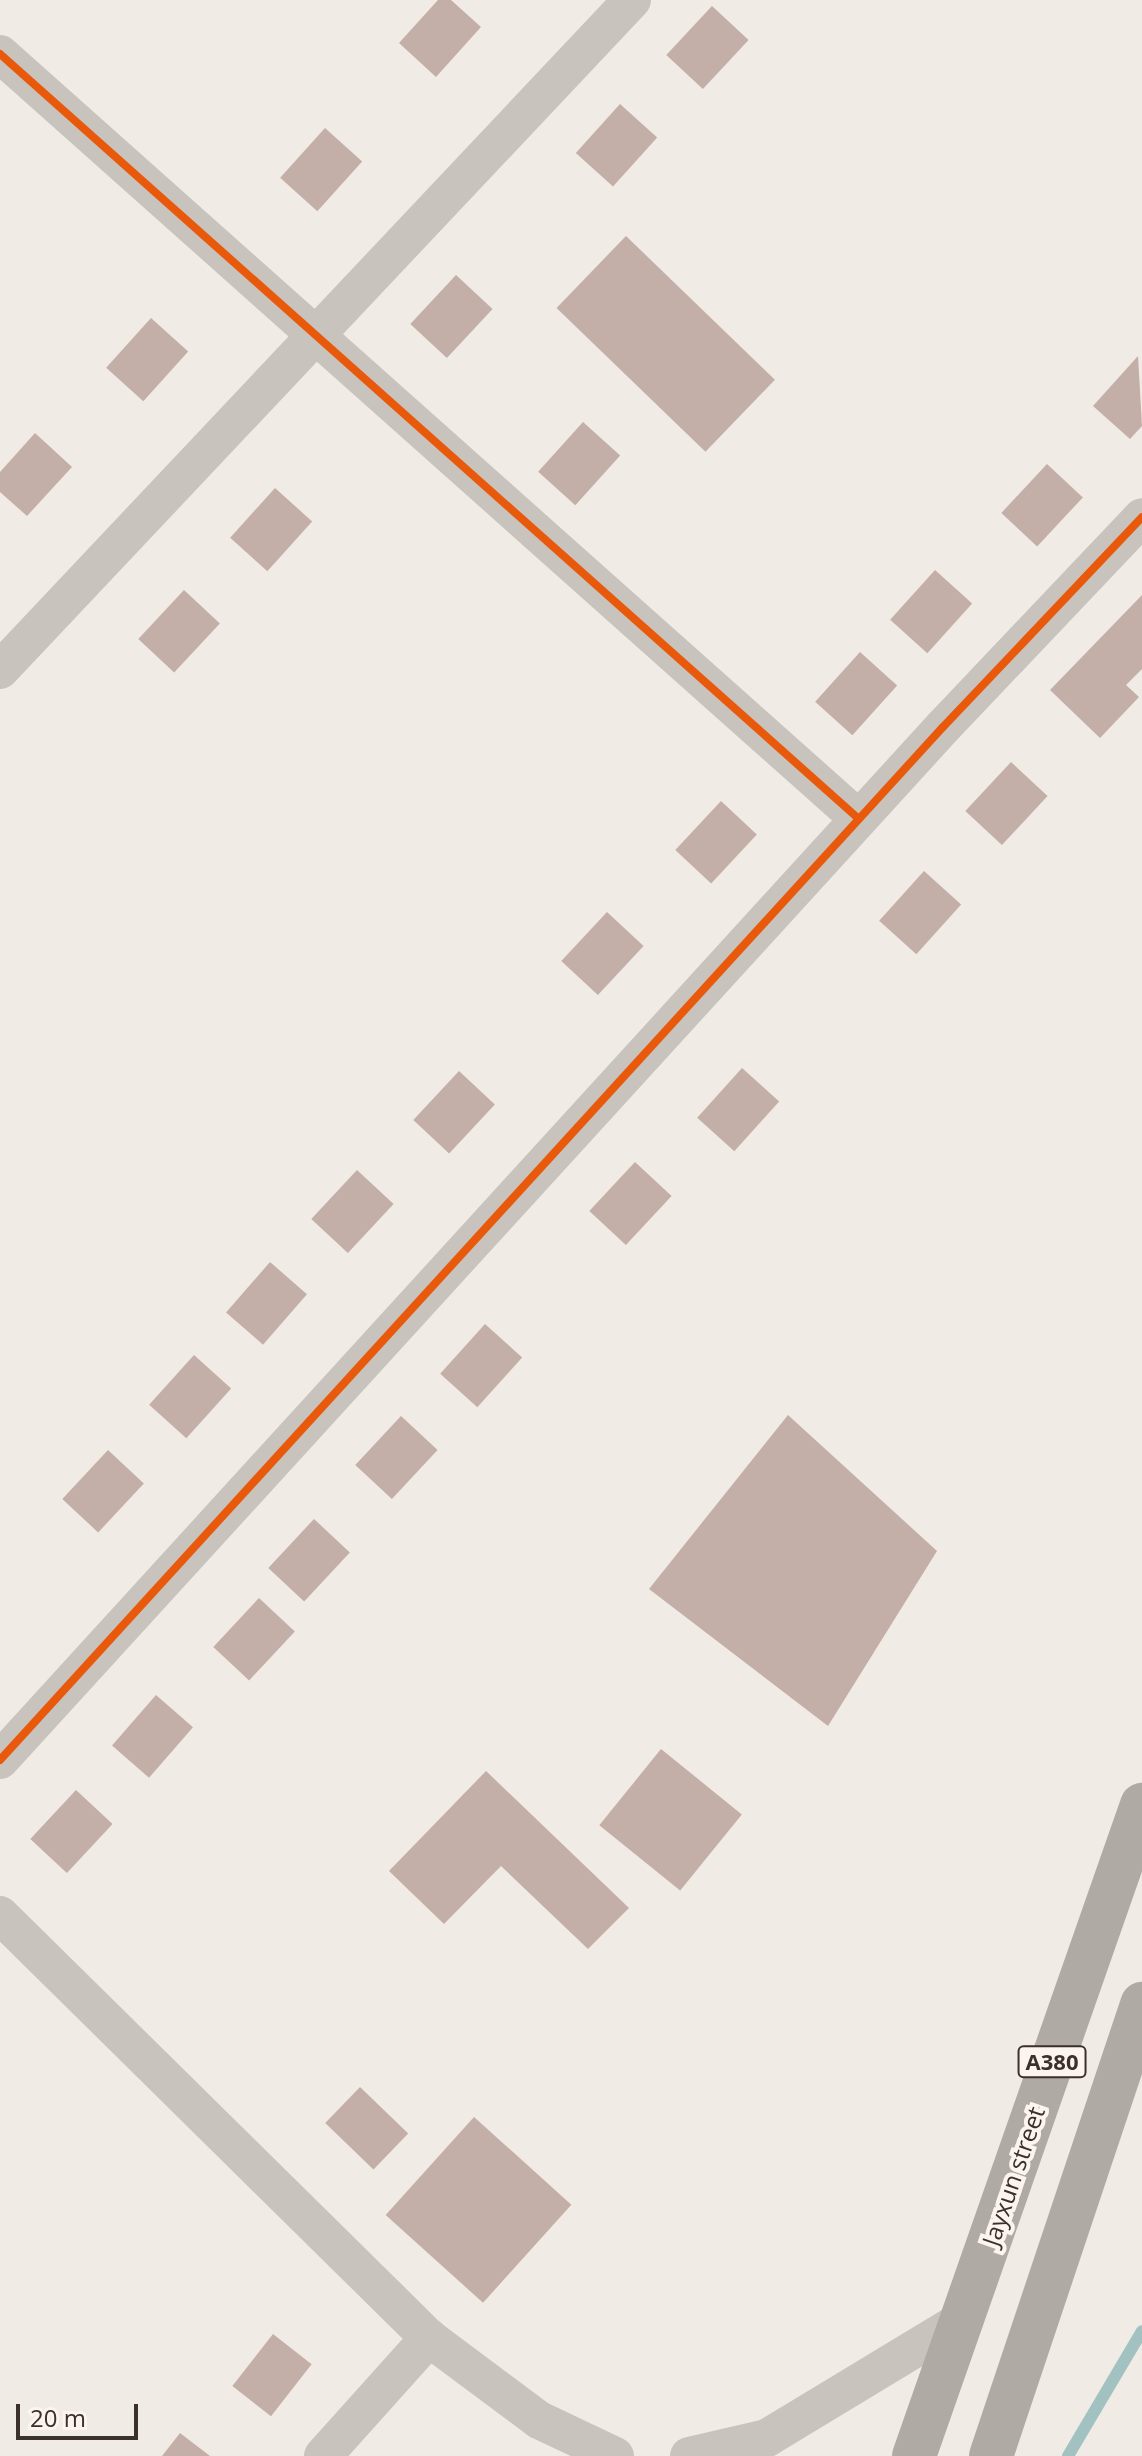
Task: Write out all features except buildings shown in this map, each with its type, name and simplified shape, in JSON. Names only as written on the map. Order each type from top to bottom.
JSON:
[{"type":"highway","name":"Jayxun street","points":[[914,2456],[1142,1805]]},
{"type":"highway","name":"A380","points":[[992,2452],[1142,2004]]},
{"type":"street","points":[[0,670],[315,331],[632,0]]},
{"type":"street","points":[[0,54],[315,331],[859,819]]},
{"type":"street","points":[[0,1760],[859,819],[1142,517]]},
{"type":"street","points":[[0,1915],[429,2338],[539,2420],[615,2456]]},
{"type":"street","points":[[689,2456],[767,2438],[962,2320]]},
{"type":"street","points":[[323,2456],[429,2338]]},
{"type":"waterway","points":[[1068,2456],[1142,2331]]},
{"type":"cycle path","points":[[0,54],[859,819]]},
{"type":"cycle path","points":[[0,1760],[943,727],[1142,517]]}]
